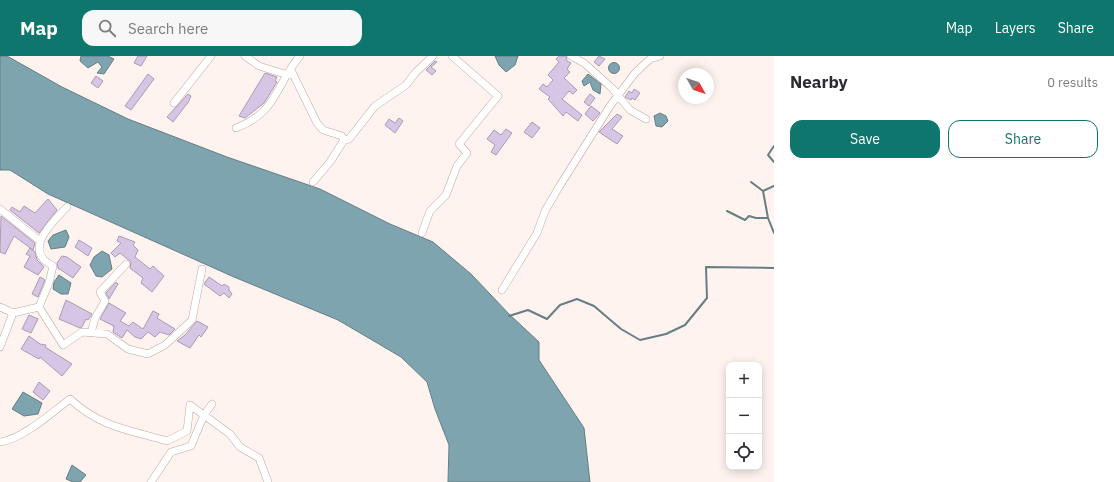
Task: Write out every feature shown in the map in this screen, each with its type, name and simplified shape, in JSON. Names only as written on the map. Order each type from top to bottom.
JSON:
[{"type":"street","points":[[174,103],[212,56]]},
{"type":"street","points":[[245,56],[259,66],[290,72]]},
{"type":"street","points":[[236,128],[251,123],[264,113],[300,56]]},
{"type":"street","points":[[313,182],[330,162],[344,140],[349,139],[375,106],[406,85],[416,72],[433,56]]},
{"type":"street","points":[[422,233],[430,211],[446,195],[457,166],[467,152],[459,144],[498,96],[452,56]]},
{"type":"street","points":[[571,56],[584,63],[618,95],[630,110],[646,120]]},
{"type":"street","points":[[502,290],[537,233],[545,212],[559,187],[618,95],[634,73],[650,59],[660,56]]},
{"type":"street","points":[[290,72],[317,123],[323,130],[342,136],[344,140]]},
{"type":"street","points":[[39,307],[49,283],[53,266],[44,262],[38,252],[40,241],[67,207]]},
{"type":"street","points":[[0,209],[40,241]]},
{"type":"street","points":[[91,333],[95,318],[105,301],[100,292],[126,264]]},
{"type":"street","points":[[39,307],[64,345],[82,332],[107,334],[128,349],[148,354],[165,345],[192,320],[202,269]]},
{"type":"street","points":[[0,307],[13,313],[39,307]]},
{"type":"street","points":[[0,347],[13,313]]},
{"type":"street","points":[[0,442],[9,441],[70,399],[83,411],[111,426],[167,441],[187,431],[190,405],[230,434],[240,447],[258,458],[268,482]]},
{"type":"street","points":[[151,482],[171,452],[191,446],[204,415],[212,404]]},
{"type":"water","points":[[0,56],[7,56],[62,87],[128,119],[227,157],[320,189],[390,224],[433,242],[471,274],[509,314],[539,342],[539,360],[584,428],[590,482],[448,482],[449,445],[435,409],[427,382],[401,357],[338,320],[234,277],[48,194],[10,170],[0,170]]},
{"type":"water","points":[[81,56],[108,56],[114,59],[104,74],[97,73],[102,67],[98,62],[88,68],[80,61]]},
{"type":"water","points":[[495,56],[518,56],[515,65],[506,72],[499,65]]},
{"type":"water","points":[[614,62],[618,64],[620,68],[618,72],[614,74],[610,72],[608,68],[610,64]]},
{"type":"water","points":[[588,74],[601,84],[600,94],[593,90],[590,82],[584,86],[582,81]]},
{"type":"water","points":[[660,113],[666,116],[668,121],[662,127],[656,126],[654,116]]},
{"type":"water","points":[[66,230],[69,237],[65,247],[51,249],[48,241],[53,235]]},
{"type":"water","points":[[102,251],[109,255],[112,269],[102,277],[96,276],[90,265],[94,257]]},
{"type":"water","points":[[59,275],[71,283],[68,294],[61,294],[53,289],[54,282]]},
{"type":"water","points":[[23,392],[42,403],[38,414],[24,416],[12,409]]},
{"type":"water","points":[[72,465],[86,475],[80,482],[73,482],[66,479]]},
{"type":"building","points":[[138,56],[147,56],[141,66],[134,63]]},
{"type":"building","points":[[559,56],[566,56],[567,61],[571,63],[567,69],[570,72],[564,78],[577,90],[573,94],[569,91],[562,99],[582,115],[578,121],[566,112],[563,116],[548,99],[550,97],[539,89],[543,84],[547,87],[553,80],[548,75],[559,62],[556,59]]},
{"type":"building","points":[[599,56],[605,59],[599,66],[594,62]]},
{"type":"building","points":[[435,61],[437,62],[431,67],[436,71],[432,75],[426,70]]},
{"type":"building","points":[[265,73],[277,77],[275,81],[277,82],[264,103],[245,118],[239,116]]},
{"type":"building","points":[[148,74],[154,79],[131,110],[125,106]]},
{"type":"building","points":[[96,76],[103,81],[98,88],[91,83]]},
{"type":"building","points":[[634,89],[640,93],[635,100],[625,97],[629,91],[632,93]]},
{"type":"building","points":[[188,94],[191,96],[189,101],[173,122],[167,117]]},
{"type":"building","points":[[590,94],[595,98],[589,106],[584,102]]},
{"type":"building","points":[[591,106],[600,113],[593,121],[585,114]]},
{"type":"building","points":[[617,114],[622,117],[612,129],[623,136],[617,144],[599,132]]},
{"type":"building","points":[[399,118],[403,121],[395,133],[385,125],[389,119],[395,123]]},
{"type":"building","points":[[532,122],[540,128],[532,138],[524,132]]},
{"type":"building","points":[[506,129],[512,133],[496,155],[491,152],[495,145],[487,139],[494,130],[501,135]]},
{"type":"building","points":[[48,199],[57,210],[39,233],[10,210],[12,207],[20,212],[24,206],[35,213]]},
{"type":"building","points":[[1,216],[35,243],[33,250],[14,236],[5,254],[0,252]]},
{"type":"building","points":[[119,236],[135,242],[133,245],[138,250],[135,257],[150,269],[153,266],[164,276],[152,292],[141,283],[143,278],[130,268],[130,261],[120,253],[115,257],[111,253],[121,243],[117,241]]},
{"type":"building","points":[[79,240],[92,248],[88,256],[75,247]]},
{"type":"building","points":[[30,248],[35,252],[37,260],[44,267],[38,275],[24,267],[30,256],[26,254]]},
{"type":"building","points":[[62,256],[67,257],[81,267],[73,278],[58,268],[57,263]]},
{"type":"building","points":[[40,277],[45,280],[38,297],[32,294]]},
{"type":"building","points":[[209,277],[222,286],[224,284],[229,287],[232,294],[229,298],[224,293],[220,296],[204,284]]},
{"type":"building","points":[[116,282],[118,284],[109,299],[106,293]]},
{"type":"building","points":[[66,300],[92,314],[88,320],[86,319],[82,327],[80,328],[59,319]]},
{"type":"building","points":[[109,303],[126,313],[120,321],[129,326],[133,322],[143,329],[153,311],[159,314],[157,318],[175,329],[169,335],[160,332],[155,337],[148,332],[141,339],[135,337],[127,330],[122,338],[113,332],[114,326],[100,319]]},
{"type":"building","points":[[29,315],[38,319],[31,333],[22,329]]},
{"type":"building","points":[[197,321],[208,327],[201,337],[199,335],[190,348],[177,341],[185,335]]},
{"type":"building","points":[[29,336],[40,344],[46,345],[45,347],[72,364],[62,376],[40,357],[39,359],[21,349]]},
{"type":"building","points":[[39,382],[50,391],[43,400],[33,392]]},
{"type":"waterway","points":[[774,146],[768,155],[774,162]]},
{"type":"waterway","points":[[751,182],[763,191],[768,218],[774,233]]},
{"type":"waterway","points":[[763,191],[774,186]]},
{"type":"waterway","points":[[727,211],[745,220],[749,216],[756,218],[768,218]]},
{"type":"waterway","points":[[509,316],[528,310],[547,319],[560,305],[577,299],[594,306],[621,329],[640,340],[666,334],[685,325],[707,298],[706,267],[774,268]]}]
